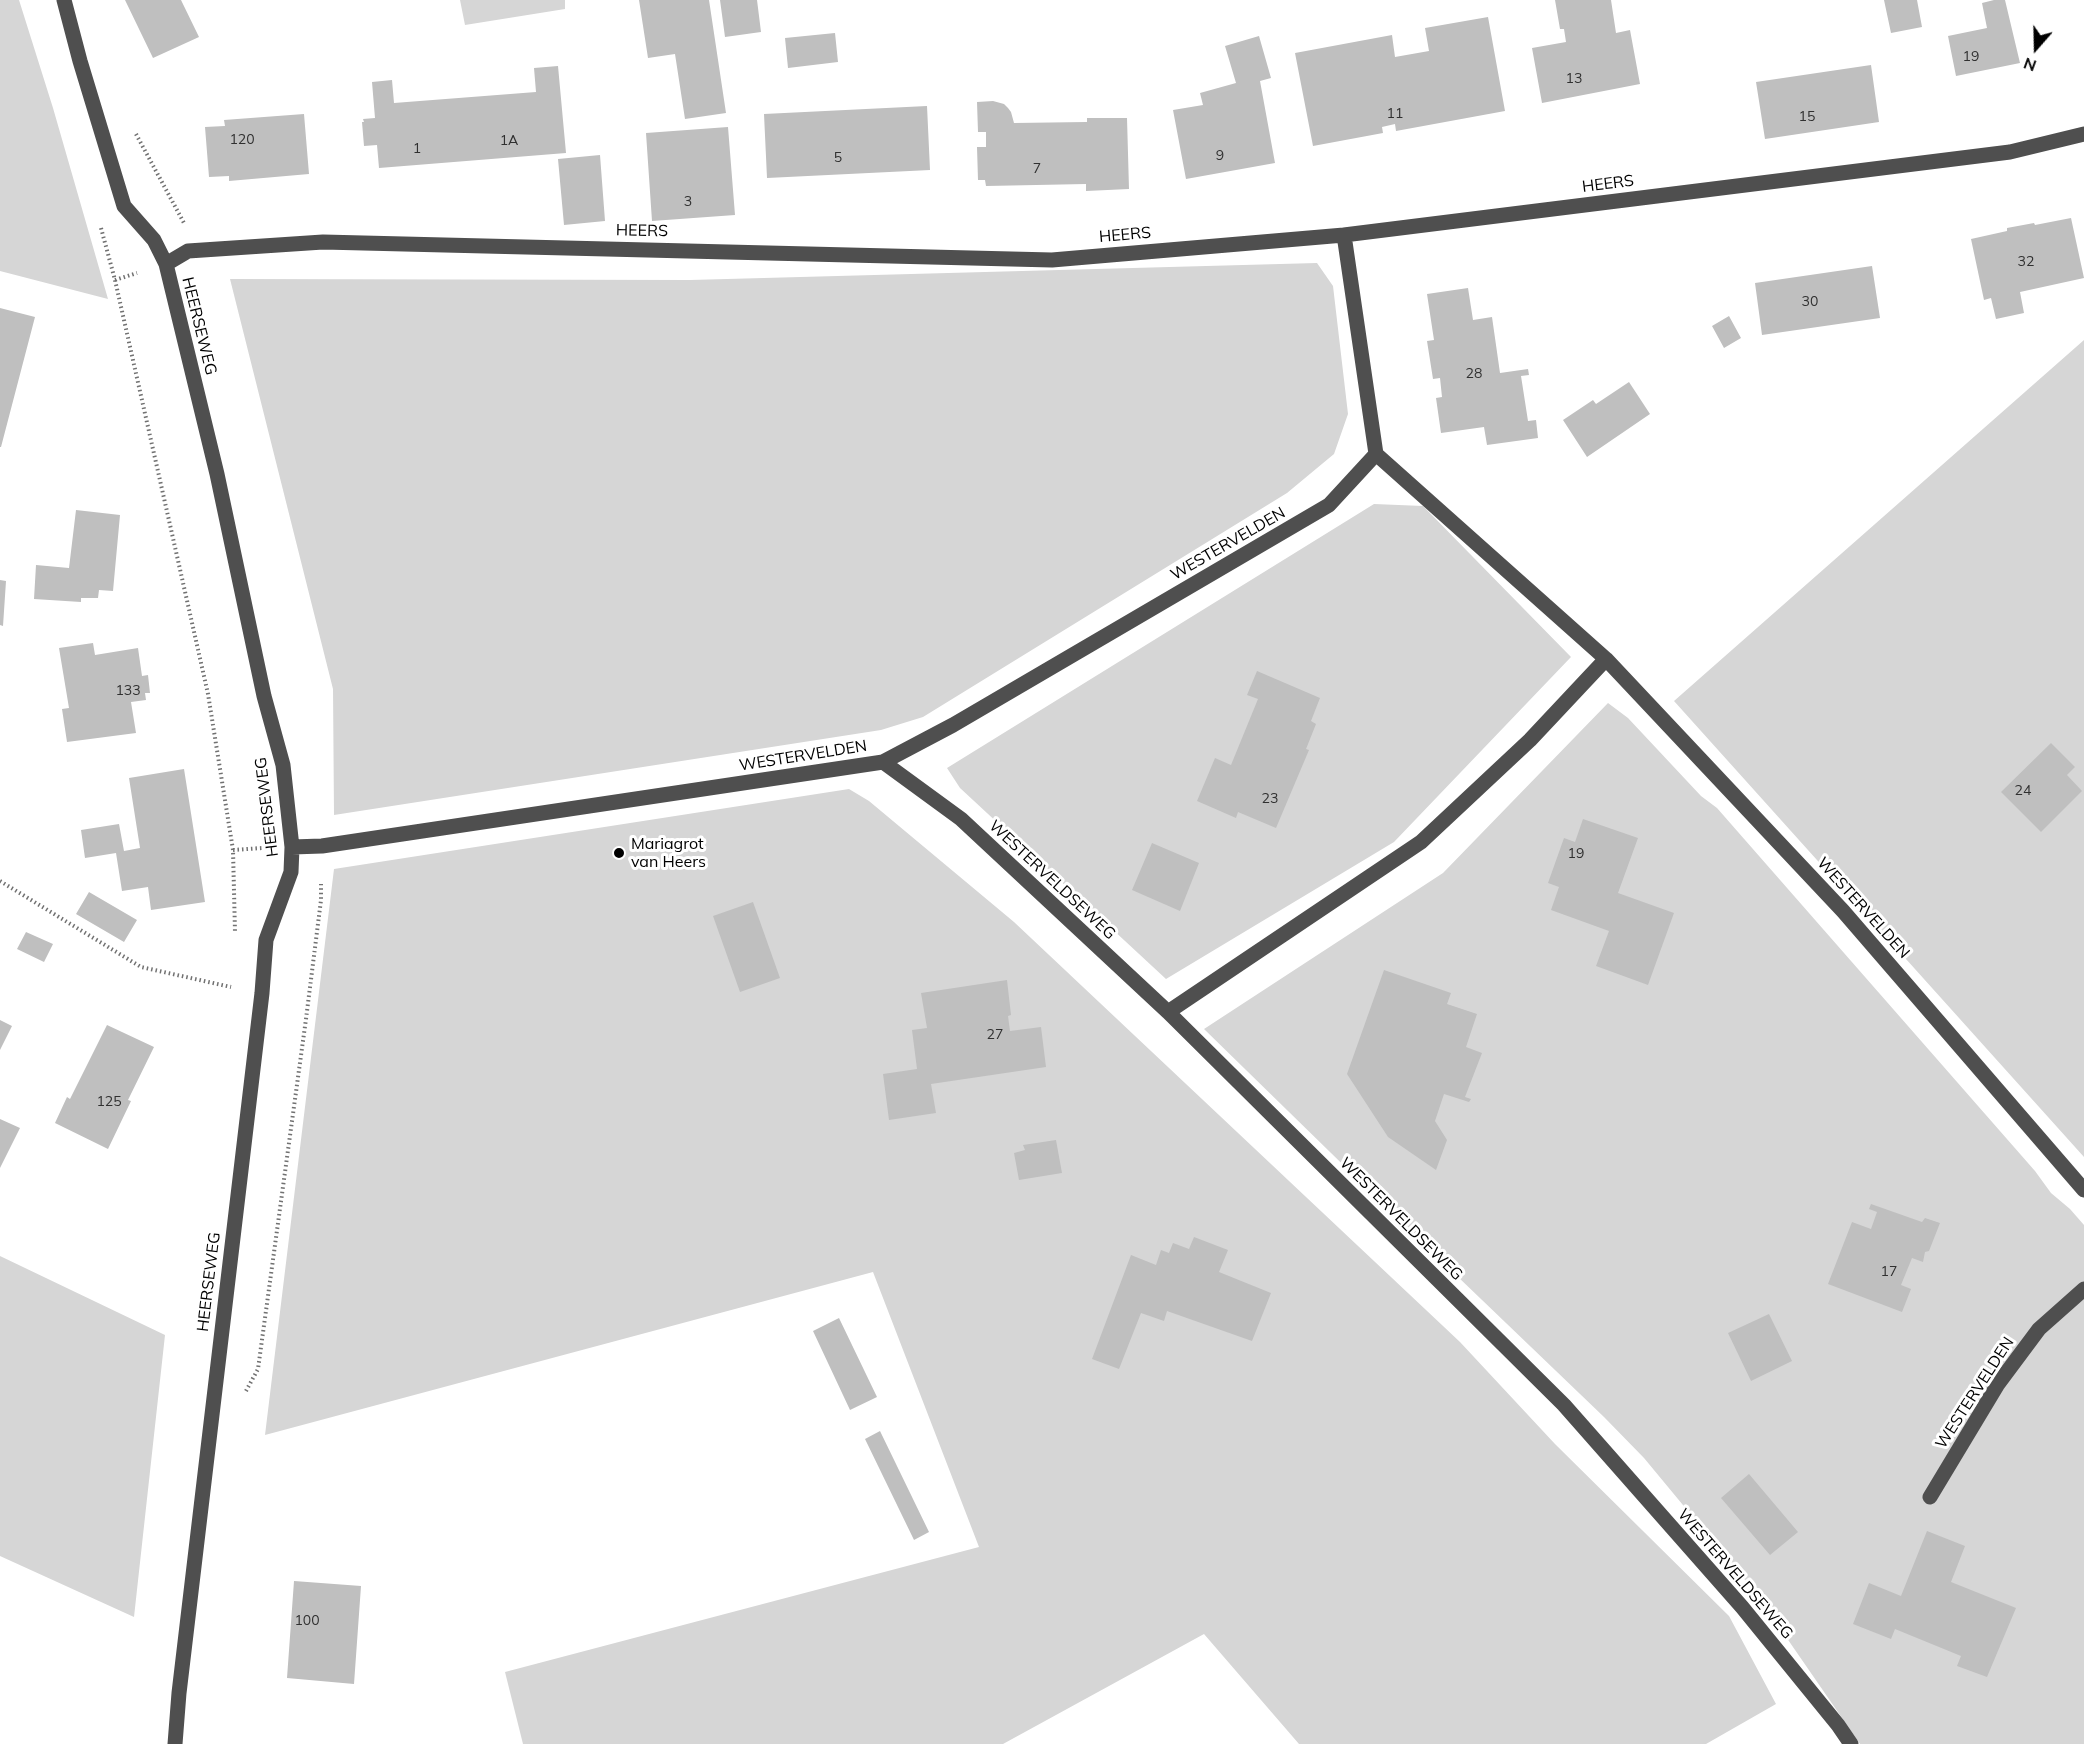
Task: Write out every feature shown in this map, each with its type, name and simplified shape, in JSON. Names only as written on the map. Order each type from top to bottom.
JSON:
[{"type":"street","name":"HEERSEWEG","points":[[64,0],[123,206],[154,240],[166,264],[218,474],[264,696],[283,765],[292,847],[291,872],[266,940],[175,1744]]},
{"type":"street","name":"HEERS","points":[[166,264],[188,251],[323,242],[1052,260],[1344,235],[2010,152],[2084,134]]},
{"type":"street","points":[[1344,235],[1376,454]]},
{"type":"street","name":"WESTERVELDEN","points":[[292,847],[322,846],[883,762],[953,725],[1329,505],[1376,454],[1606,659],[1844,911],[2084,1190]]},
{"type":"street","points":[[1168,1012],[1421,842],[1530,740],[1606,659]]},
{"type":"street","name":"WESTERVELDSEWEG","points":[[883,762],[961,819],[1168,1012],[1563,1405],[1742,1607],[1851,1744]]},
{"type":"street","name":"WESTERVELDEN","points":[[1930,1497],[2005,1375],[2039,1329],[2084,1289]]},
{"type":"path","points":[[132,124],[185,225],[188,251]]},
{"type":"path","points":[[115,280],[208,694],[233,850],[235,934]]},
{"type":"path","points":[[245,1395],[258,1369],[321,900],[322,846]]},
{"type":"path","points":[[0,881],[141,967],[232,988],[233,977]]},
{"type":"shaded area","points":[[0,0],[19,0],[108,299],[0,271]]},
{"type":"shaded area","points":[[460,0],[565,0],[565,9],[465,25]]},
{"type":"shaded area","points":[[1317,263],[1333,286],[1348,414],[1334,454],[1287,493],[923,717],[881,730],[334,815],[333,689],[230,279],[690,280]]},
{"type":"shaded area","points":[[2084,340],[2084,1157],[1674,701]]},
{"type":"shaded area","points":[[1374,504],[1423,506],[1571,657],[1394,842],[1166,979],[960,788],[947,768]]},
{"type":"shaded area","points":[[1608,703],[1628,718],[1701,796],[1717,808],[2035,1171],[2051,1193],[2084,1225],[2084,1744],[1860,1744],[1755,1592],[1644,1458],[1204,1029],[1443,873]]},
{"type":"shaded area","points":[[849,789],[869,801],[1014,922],[1460,1342],[1555,1444],[1729,1616],[1776,1704],[1706,1744],[1299,1744],[1204,1634],[1003,1744],[523,1744],[505,1672],[979,1547],[873,1272],[265,1435],[334,869]]},
{"type":"shaded area","points":[[0,1256],[165,1335],[134,1617],[0,1556]]},
{"type":"building","points":[[125,0],[181,0],[199,37],[153,58]]},
{"type":"building","points":[[639,0],[709,0],[726,113],[685,119],[675,54],[648,58]]},
{"type":"building","points":[[720,0],[757,0],[761,32],[725,37]]},
{"type":"building","points":[[1555,0],[1611,0],[1616,33],[1630,30],[1640,84],[1542,103],[1532,48],[1566,42],[1564,29],[1560,29]]},
{"type":"building","points":[[1884,0],[1917,0],[1922,27],[1891,33]]},
{"type":"building","points":[[2005,0],[2020,63],[1956,76],[1948,36],[1987,28],[1982,3]]},
{"type":"building","points":[[1488,17],[1505,111],[1396,131],[1395,124],[1382,127],[1383,133],[1313,146],[1295,53],[1392,35],[1395,57],[1429,51],[1425,28]]},
{"type":"building","points":[[835,33],[838,62],[788,68],[785,38]]},
{"type":"building","points":[[1259,36],[1271,78],[1260,81],[1275,163],[1186,179],[1173,110],[1203,105],[1200,93],[1236,83],[1225,46]]},
{"type":"building","points":[[1871,65],[1879,122],[1765,139],[1756,82]]},
{"type":"building","points":[[558,66],[566,153],[379,168],[377,145],[364,146],[363,119],[375,118],[372,82],[392,80],[394,103],[536,92],[534,68]]},
{"type":"building","points":[[993,101],[1004,104],[1008,108],[1014,123],[1087,122],[1087,118],[1127,118],[1129,189],[1086,191],[1086,184],[986,186],[985,180],[978,180],[977,147],[986,147],[986,132],[978,132],[977,102]]},
{"type":"building","points":[[927,106],[930,170],[767,178],[764,114]]},
{"type":"building","points":[[304,114],[309,174],[229,181],[229,176],[209,177],[205,127],[225,126],[224,120]]},
{"type":"building","points":[[728,127],[735,215],[652,221],[646,133]]},
{"type":"building","points":[[600,155],[605,221],[564,225],[558,159]]},
{"type":"building","points":[[2071,218],[2084,278],[2020,292],[2024,313],[1996,319],[1991,298],[1984,300],[1971,239],[2007,231],[2007,228]]},
{"type":"building","points":[[1872,266],[1880,318],[1762,335],[1755,283]]},
{"type":"building","points":[[1468,288],[1473,320],[1492,317],[1500,373],[1528,369],[1529,375],[1521,376],[1528,421],[1536,420],[1538,438],[1487,445],[1484,427],[1441,433],[1436,398],[1442,397],[1440,378],[1433,379],[1427,341],[1434,340],[1427,294]]},
{"type":"building","points":[[0,308],[35,317],[1,447],[0,447]]},
{"type":"building","points":[[1729,316],[1741,338],[1724,348],[1712,326]]},
{"type":"building","points":[[1629,382],[1650,414],[1587,457],[1563,420],[1593,400],[1596,404]]},
{"type":"building","points":[[76,510],[120,515],[113,591],[99,590],[98,598],[81,598],[81,602],[34,599],[36,565],[69,568]]},
{"type":"building","points":[[0,580],[6,581],[3,626],[0,625]]},
{"type":"building","points":[[93,643],[95,655],[138,648],[142,676],[148,675],[150,693],[145,693],[146,700],[131,702],[136,733],[67,742],[62,709],[69,708],[59,648]]},
{"type":"building","points":[[1257,671],[1320,698],[1311,721],[1316,724],[1306,749],[1309,750],[1276,828],[1238,812],[1236,818],[1197,801],[1215,758],[1231,765],[1258,699],[1247,695]]},
{"type":"building","points":[[2051,743],[2075,767],[2067,775],[2082,791],[2041,832],[2001,792]]},
{"type":"building","points":[[184,769],[205,902],[151,910],[148,887],[122,891],[116,853],[85,858],[81,830],[119,824],[124,851],[140,848],[129,778]]},
{"type":"building","points":[[1583,819],[1638,838],[1618,893],[1674,913],[1648,985],[1596,966],[1609,931],[1551,910],[1559,887],[1548,883],[1564,838],[1575,842]]},
{"type":"building","points":[[1152,843],[1199,863],[1180,911],[1132,890]]},
{"type":"building","points":[[89,892],[137,920],[124,942],[76,914]]},
{"type":"building","points":[[753,902],[780,978],[740,992],[713,916]]},
{"type":"building","points":[[26,932],[53,944],[44,962],[17,949]]},
{"type":"building","points":[[1384,970],[1451,993],[1447,1004],[1477,1014],[1466,1047],[1482,1053],[1465,1097],[1471,1099],[1469,1102],[1444,1094],[1435,1121],[1447,1140],[1436,1170],[1388,1137],[1347,1074]]},
{"type":"building","points":[[1007,980],[1011,1015],[1008,1016],[1010,1031],[1041,1027],[1046,1067],[931,1084],[936,1113],[889,1120],[883,1074],[917,1069],[912,1030],[927,1028],[921,993]]},
{"type":"building","points":[[0,1020],[12,1026],[0,1050]]},
{"type":"building","points":[[107,1025],[154,1047],[128,1100],[131,1101],[108,1149],[55,1123],[67,1097],[70,1099]]},
{"type":"building","points":[[0,1119],[20,1128],[0,1168]]},
{"type":"building","points":[[1056,1140],[1062,1173],[1019,1180],[1014,1153],[1025,1150],[1023,1145]]},
{"type":"building","points":[[1871,1204],[1922,1222],[1925,1218],[1940,1223],[1929,1251],[1925,1252],[1923,1262],[1912,1258],[1901,1285],[1911,1289],[1902,1312],[1828,1284],[1852,1222],[1871,1229],[1877,1212],[1869,1209]]},
{"type":"building","points":[[1194,1237],[1228,1250],[1219,1272],[1271,1293],[1252,1341],[1167,1311],[1164,1321],[1141,1313],[1119,1369],[1092,1359],[1131,1255],[1156,1265],[1161,1250],[1169,1253],[1173,1243],[1189,1249]]},
{"type":"building","points":[[1769,1314],[1792,1361],[1751,1381],[1728,1333]]},
{"type":"building","points":[[839,1318],[877,1397],[850,1410],[813,1331]]},
{"type":"building","points":[[880,1431],[929,1532],[914,1540],[865,1439]]},
{"type":"building","points":[[1749,1474],[1798,1532],[1770,1555],[1721,1498]]},
{"type":"building","points":[[1927,1531],[1965,1546],[1951,1582],[2016,1608],[1987,1677],[1957,1666],[1961,1656],[1895,1629],[1891,1639],[1853,1624],[1869,1583],[1901,1596]]},
{"type":"building","points":[[294,1581],[361,1586],[354,1684],[287,1678]]},
{"type":"place","name":"Mariagrot van Heers","points":[[619,853]]}]
